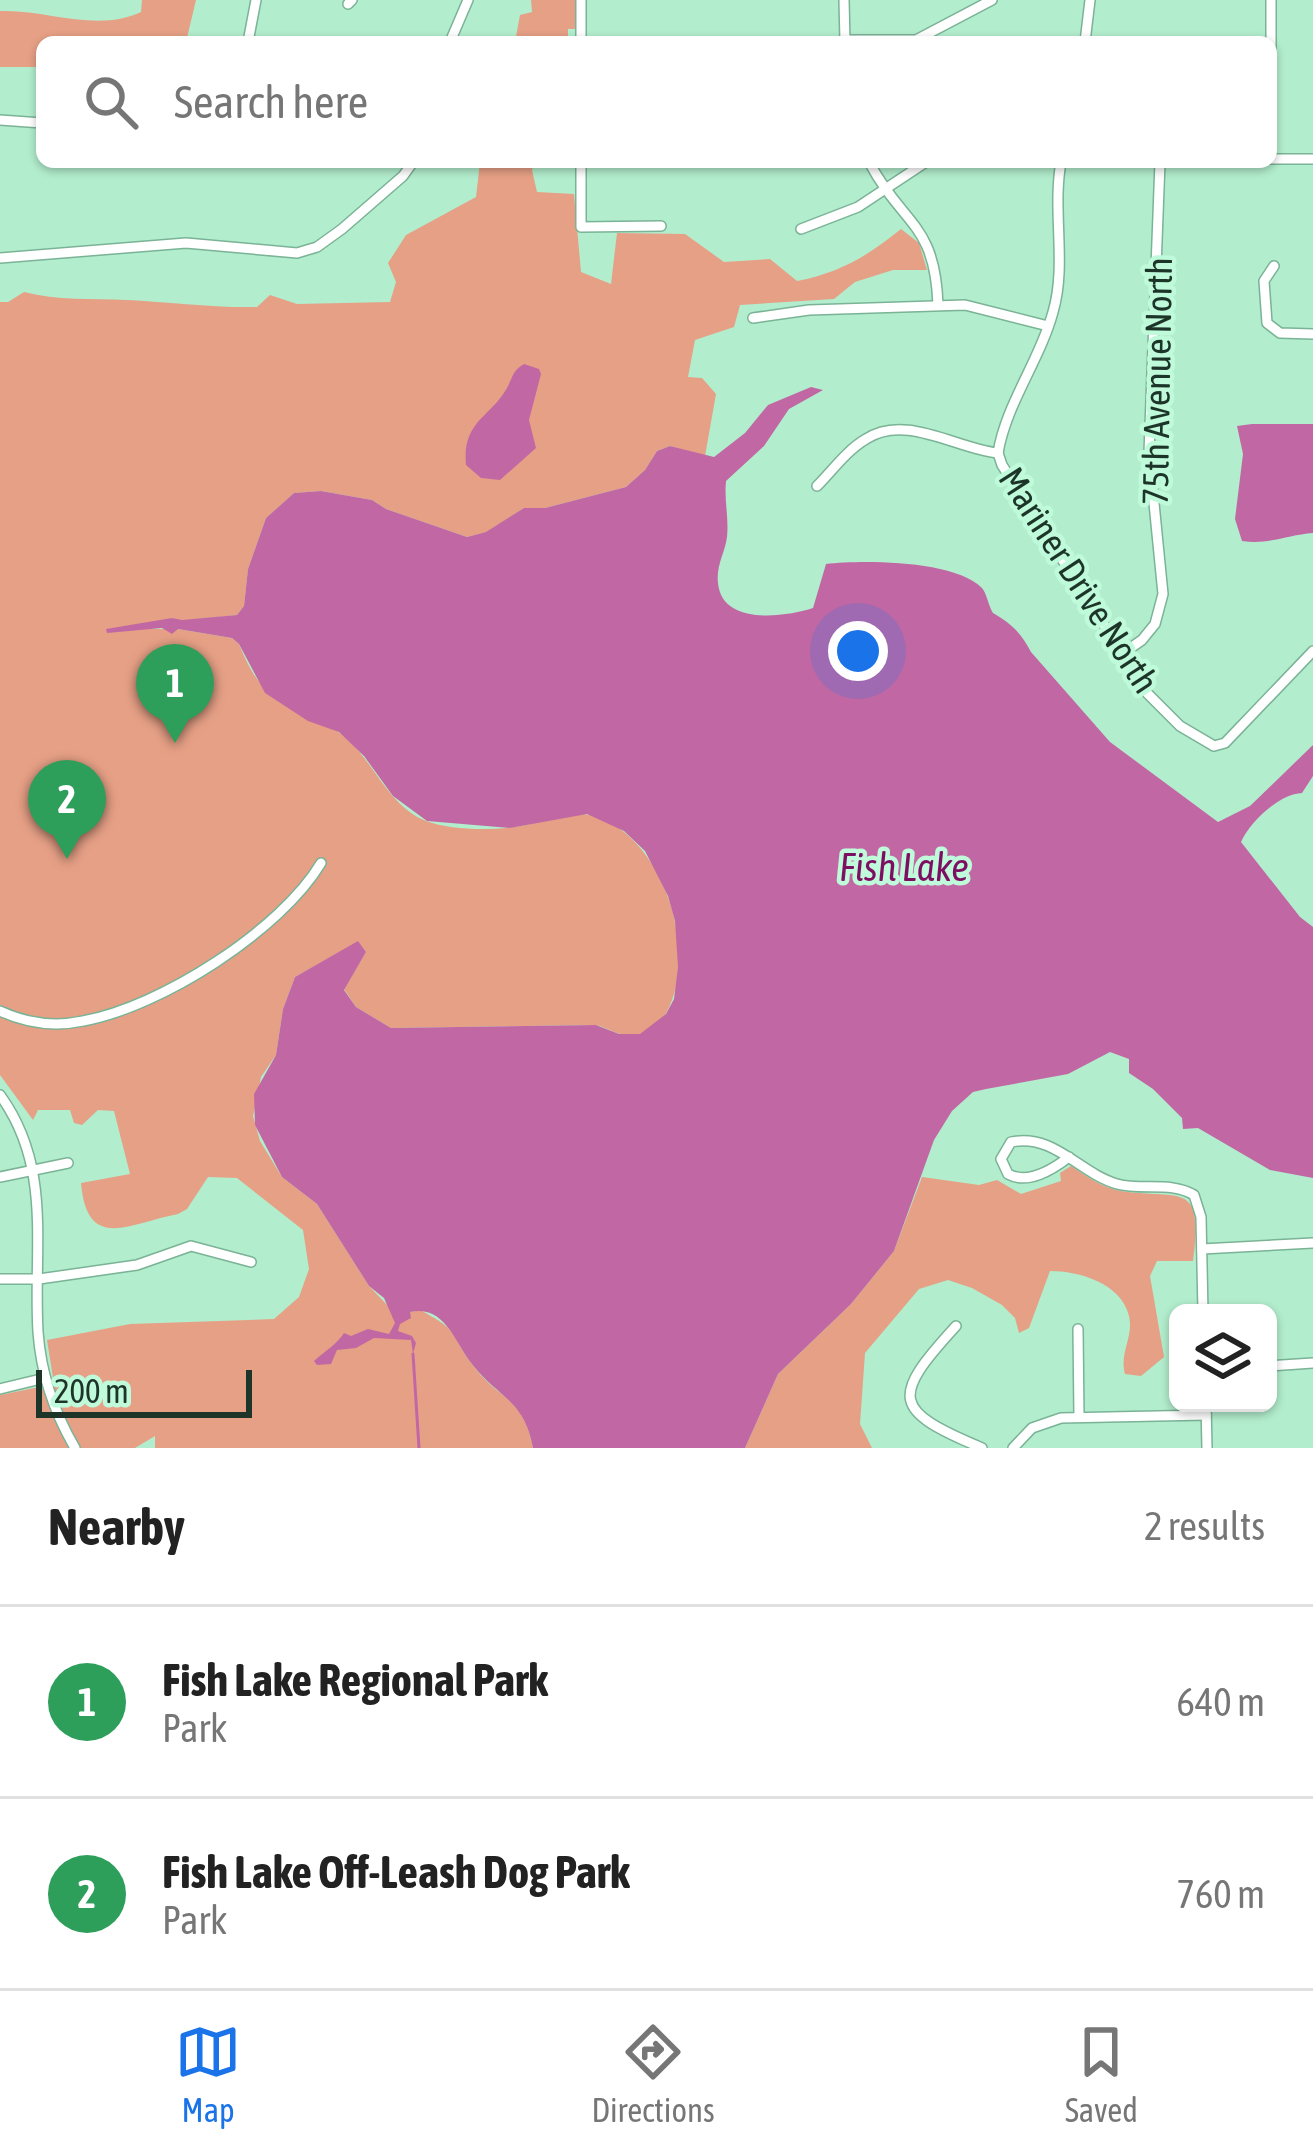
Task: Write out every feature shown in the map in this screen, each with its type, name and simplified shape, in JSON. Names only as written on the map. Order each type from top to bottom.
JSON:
[{"type":"street","points":[[249,36],[256,0]]},
{"type":"street","points":[[453,36],[468,0]]},
{"type":"street","points":[[581,0],[581,36]]},
{"type":"street","points":[[844,0],[845,36]]},
{"type":"street","points":[[924,36],[992,0]]},
{"type":"street","points":[[1085,36],[1090,0]]},
{"type":"street","points":[[1271,0],[1271,36]]},
{"type":"street","points":[[0,120],[36,123]]},
{"type":"street","points":[[1277,159],[1313,159]]},
{"type":"street","points":[[0,258],[186,244],[273,253],[307,250],[342,229],[409,168]]},
{"type":"street","points":[[580,168],[581,226],[662,226]]},
{"type":"street","points":[[873,168],[929,244],[937,272],[938,305]]},
{"type":"street","points":[[801,229],[858,207],[916,168]]},
{"type":"street","points":[[998,452],[1057,296],[1055,212],[1060,168]]},
{"type":"street","name":"75th Avenue North","points":[[1122,654],[1155,624],[1162,593],[1149,453],[1160,168]]},
{"type":"street","points":[[1274,266],[1264,281],[1267,323],[1280,333],[1313,334]]},
{"type":"street","points":[[753,317],[938,305],[994,309],[1048,326]]},
{"type":"street","name":"Mariner Drive North","points":[[817,486],[865,439],[887,430],[912,431],[998,452],[1122,654],[1163,710],[1180,727],[1218,746],[1313,651]]},
{"type":"street","points":[[0,1011],[34,1022],[81,1022],[163,991],[212,962],[291,902],[304,891],[321,862]]},
{"type":"street","points":[[0,1095],[25,1137],[34,1170],[39,1203],[38,1333],[45,1378],[75,1448]]},
{"type":"street","points":[[1069,1157],[1056,1167],[1019,1179],[1007,1174],[1001,1160],[1006,1147],[1017,1140],[1053,1146],[1111,1182],[1183,1189],[1194,1195],[1200,1209],[1203,1304]]},
{"type":"street","points":[[0,1177],[68,1163]]},
{"type":"street","points":[[1202,1249],[1313,1243]]},
{"type":"street","points":[[0,1279],[39,1279],[137,1265],[184,1246],[251,1262]]},
{"type":"street","points":[[956,1326],[918,1367],[911,1399],[928,1424],[982,1448]]},
{"type":"street","points":[[1078,1329],[1079,1417]]},
{"type":"street","points":[[1277,1365],[1313,1363]]},
{"type":"street","points":[[0,1389],[45,1378]]},
{"type":"street","points":[[1013,1448],[1043,1423],[1169,1411]]},
{"type":"street","points":[[1206,1412],[1207,1448]]},
{"type":"shaded area","points":[[142,0],[196,0],[187,36],[36,36],[36,67],[0,67],[0,11],[89,20],[141,12]]},
{"type":"shaded area","points":[[531,0],[575,0],[575,29],[568,29],[568,36],[516,36],[520,15],[532,12]]},
{"type":"shaded area","points":[[479,168],[533,168],[537,192],[574,194],[581,272],[611,284],[617,233],[685,234],[724,262],[770,259],[797,281],[852,262],[901,229],[919,243],[927,270],[893,270],[855,282],[834,299],[740,305],[734,327],[695,340],[688,377],[702,378],[716,394],[705,456],[670,446],[657,451],[626,487],[545,508],[524,508],[487,532],[467,537],[372,500],[321,491],[294,493],[266,518],[248,569],[244,606],[237,615],[172,618],[140,629],[178,629],[232,638],[268,692],[337,731],[389,792],[426,821],[489,829],[570,814],[597,817],[631,838],[662,883],[676,930],[677,979],[667,1012],[643,1034],[627,1036],[596,1025],[391,1028],[356,1007],[344,989],[366,952],[358,942],[295,977],[283,1009],[276,1055],[261,1077],[253,1116],[260,1141],[282,1177],[317,1204],[369,1286],[390,1308],[420,1310],[448,1328],[482,1376],[516,1408],[533,1448],[155,1448],[155,1436],[135,1448],[0,1448],[0,1395],[54,1384],[47,1340],[130,1324],[274,1319],[299,1297],[309,1269],[303,1230],[237,1178],[208,1177],[187,1209],[178,1214],[128,1227],[102,1226],[85,1205],[81,1183],[130,1174],[114,1111],[98,1110],[82,1125],[74,1123],[70,1110],[38,1110],[33,1120],[0,1075],[0,302],[24,292],[241,307],[257,307],[270,295],[297,304],[390,302],[396,282],[388,263],[406,235],[476,197]]},
{"type":"shaded area","points":[[1071,1166],[1114,1189],[1173,1195],[1191,1205],[1196,1235],[1193,1261],[1157,1261],[1150,1276],[1164,1357],[1141,1376],[1125,1374],[1129,1316],[1117,1295],[1086,1277],[1050,1271],[1029,1328],[1019,1333],[1015,1318],[1002,1305],[948,1280],[919,1289],[865,1353],[860,1424],[872,1448],[745,1448],[778,1374],[851,1304],[894,1251],[922,1177],[979,1185],[997,1180],[1021,1194],[1061,1181],[1060,1173]]},
{"type":"water","points":[[524,364],[541,374],[529,420],[536,448],[500,480],[481,478],[466,465],[468,439]]},
{"type":"water","name":"Fish Lake","points":[[811,387],[823,390],[789,409],[764,446],[726,481],[727,537],[718,583],[731,606],[756,615],[813,608],[826,564],[907,564],[969,579],[982,588],[993,613],[1015,630],[1110,742],[1218,822],[1250,806],[1313,745],[1313,776],[1302,793],[1266,810],[1241,842],[1313,927],[1313,1178],[1270,1170],[1198,1128],[1183,1129],[1182,1118],[1129,1073],[1129,1059],[1110,1052],[1068,1074],[973,1092],[952,1111],[934,1140],[894,1251],[851,1304],[778,1374],[745,1448],[533,1448],[517,1409],[432,1314],[410,1312],[411,1318],[400,1324],[398,1331],[412,1336],[416,1343],[413,1354],[411,1340],[374,1338],[356,1348],[337,1350],[331,1364],[317,1365],[314,1361],[344,1333],[351,1336],[368,1329],[389,1334],[395,1323],[384,1298],[369,1286],[317,1204],[282,1177],[255,1125],[254,1094],[276,1055],[283,1009],[295,977],[358,941],[366,952],[344,990],[356,1007],[391,1028],[596,1025],[619,1034],[640,1034],[666,1014],[674,999],[678,967],[668,896],[645,851],[624,831],[587,814],[510,828],[427,821],[393,796],[364,756],[339,732],[308,721],[265,693],[232,638],[178,629],[172,634],[162,628],[107,633],[106,629],[172,618],[237,615],[244,606],[248,569],[266,518],[294,493],[321,491],[372,500],[467,537],[486,532],[524,508],[545,508],[626,487],[657,451],[670,446],[714,457],[745,433],[768,405]]},
{"type":"water","points":[[1313,424],[1313,533],[1242,541],[1235,519],[1243,454],[1237,426]]},
{"type":"waterway","points":[[413,1354],[419,1448]]},
{"type":"place","name":"Fish Lake Regional Park","points":[[175,743]]},
{"type":"place","name":"Fish Lake Off-Leash Dog Park","points":[[67,859]]}]
